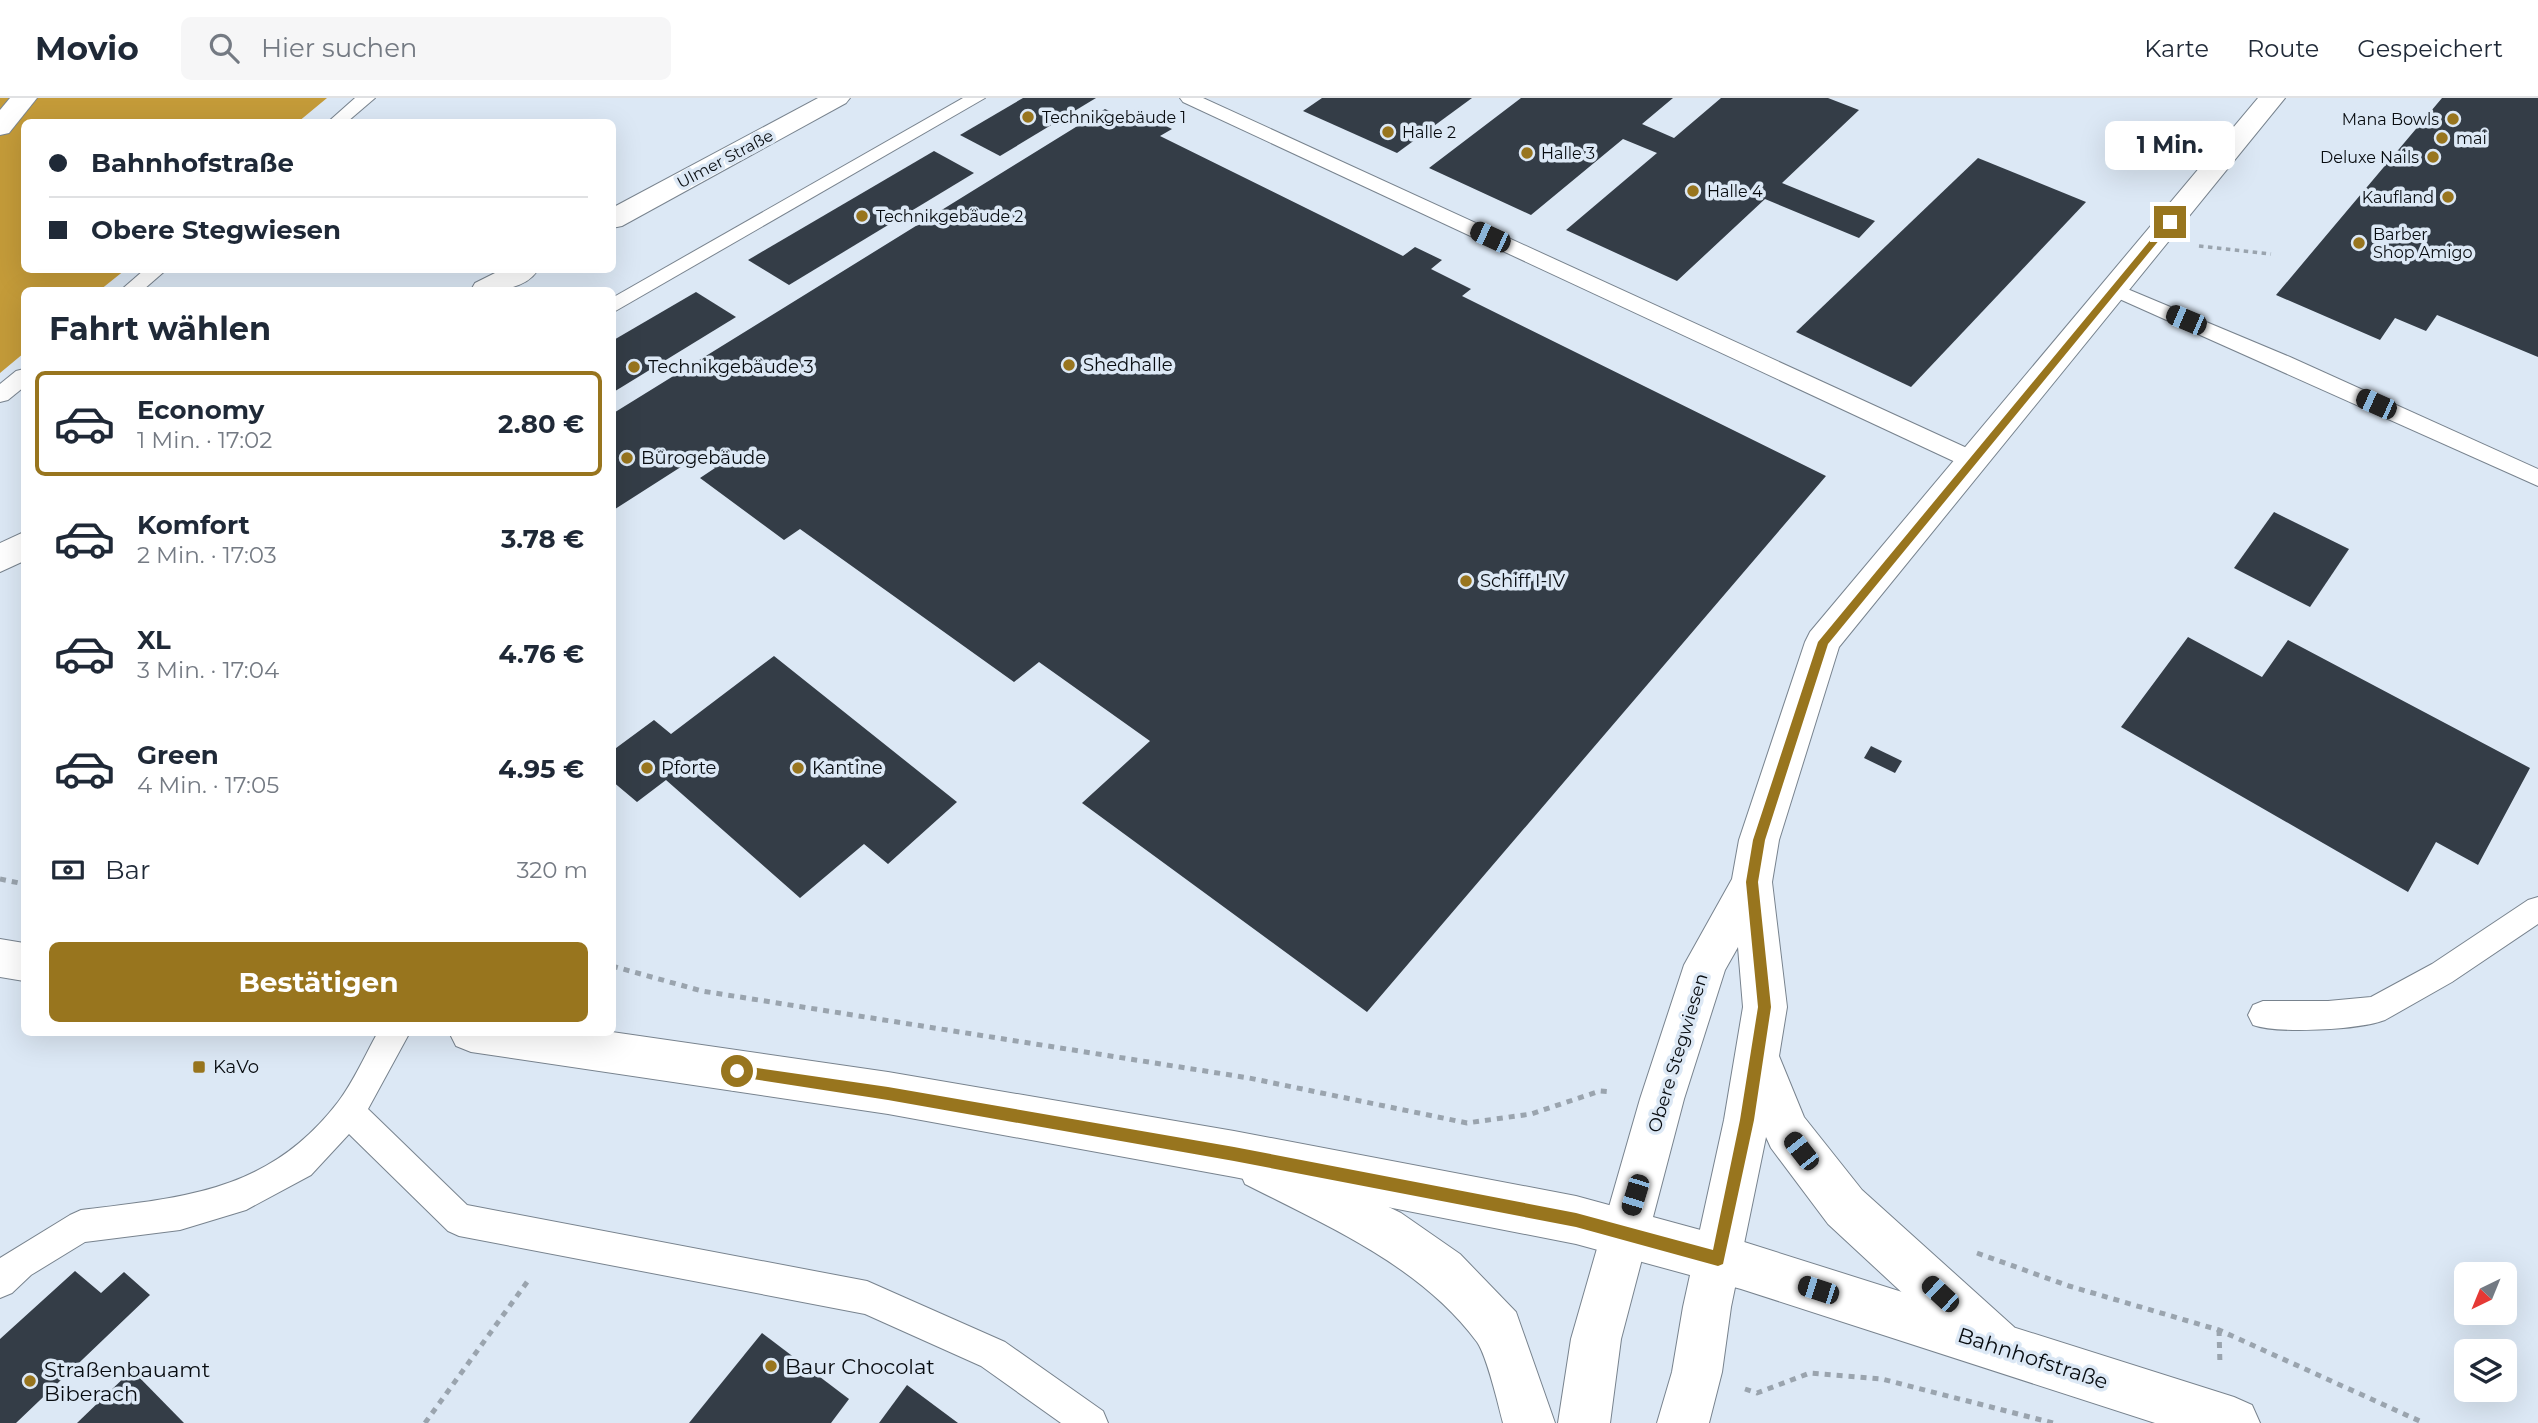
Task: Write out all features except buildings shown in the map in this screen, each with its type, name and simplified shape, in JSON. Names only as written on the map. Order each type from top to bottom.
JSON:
[{"type":"street","points":[[0,127],[24,98]]},
{"type":"street","name":"Ulmer Straße","points":[[616,218],[837,98]]},
{"type":"street","name":"Obere Stegwiesen","points":[[1683,1423],[1697,1372],[1747,1120],[1765,1007],[1752,882],[1759,840],[1823,642],[2273,98]]},
{"type":"street","points":[[491,287],[517,273]]},
{"type":"street","points":[[0,559],[21,547]]},
{"type":"street","name":"Obere Stegwiesen","points":[[1584,1423],[1596,1339],[1662,1099],[1705,965],[1752,882]]},
{"type":"street","points":[[0,958],[21,962]]},
{"type":"street","name":"Bahnhofstraße","points":[[519,1036],[627,1045],[1234,1154],[1576,1220],[1718,1259],[2234,1423]]},
{"type":"street","points":[[1756,1055],[1787,1132],[1845,1207],[1997,1346]]},
{"type":"street","points":[[1234,1154],[1384,1230],[1443,1271],[1499,1329],[1529,1423]]},
{"type":"lane","points":[[341,119],[366,98]]},
{"type":"lane","points":[[616,305],[976,98]]},
{"type":"lane","points":[[1189,98],[1972,460]]},
{"type":"lane","points":[[135,287],[152,273]]},
{"type":"lane","points":[[2113,289],[2283,362],[2538,478]]},
{"type":"lane","points":[[0,395],[21,378]]},
{"type":"lane","points":[[2263,1015],[2328,1015],[2375,1010],[2442,973],[2538,909]]},
{"type":"lane","points":[[0,1281],[19,1263],[82,1226],[180,1214],[235,1199],[300,1164],[349,1112],[393,1036]]},
{"type":"lane","points":[[349,1112],[459,1220],[867,1298],[993,1354],[1091,1423]]},
{"type":"path","points":[[2154,241],[2271,254]]},
{"type":"path","points":[[0,879],[21,883]]},
{"type":"path","points":[[616,968],[702,991],[1249,1079],[1467,1122],[1531,1114],[1600,1091],[1662,1099]]},
{"type":"path","points":[[425,1423],[557,1240]]},
{"type":"path","points":[[1971,1251],[2069,1286],[2219,1331],[2424,1423]]},
{"type":"path","points":[[1697,1372],[1757,1393],[1810,1373],[1882,1380],[2053,1423]]},
{"type":"shaded area","points":[[0,98],[327,98],[302,119],[21,119],[21,273],[121,273],[104,287],[21,287],[21,356],[0,373]]},
{"type":"place","name":"Technikgebäude 1","points":[[1028,117]]},
{"type":"place","name":"Mana Bowls","points":[[2453,119]]},
{"type":"place","name":"Halle 2","points":[[1388,132]]},
{"type":"place","name":"mai","points":[[2442,138]]},
{"type":"place","name":"Halle 3","points":[[1527,153]]},
{"type":"place","name":"Deluxe Nails","points":[[2433,157]]},
{"type":"place","name":"Halle 4","points":[[1693,191]]},
{"type":"place","name":"Kaufland","points":[[2448,197]]},
{"type":"place","name":"Technikgebäude 2","points":[[862,216]]},
{"type":"place","name":"Barber Shop Amigo","points":[[2359,243]]},
{"type":"place","name":"Shedhalle","points":[[1069,365]]},
{"type":"place","name":"Technikgebäude 3","points":[[634,367]]},
{"type":"place","name":"Bürogebäude","points":[[627,458]]},
{"type":"place","name":"Schiff I-IV","points":[[1466,581]]},
{"type":"place","name":"Pforte","points":[[647,768]]},
{"type":"place","name":"Kantine","points":[[798,768]]},
{"type":"place","name":"KaVo","points":[[199,1067]]},
{"type":"place","name":"Baur Chocolat","points":[[771,1366]]},
{"type":"place","name":"Straßenbauamt Biberach","points":[[30,1381]]},
{"type":"route","points":[[737,1071],[888,1093],[1234,1154],[1576,1220],[1718,1259],[1747,1120],[1765,1007],[1752,882],[1759,840],[1823,642],[2170,222]]}]
